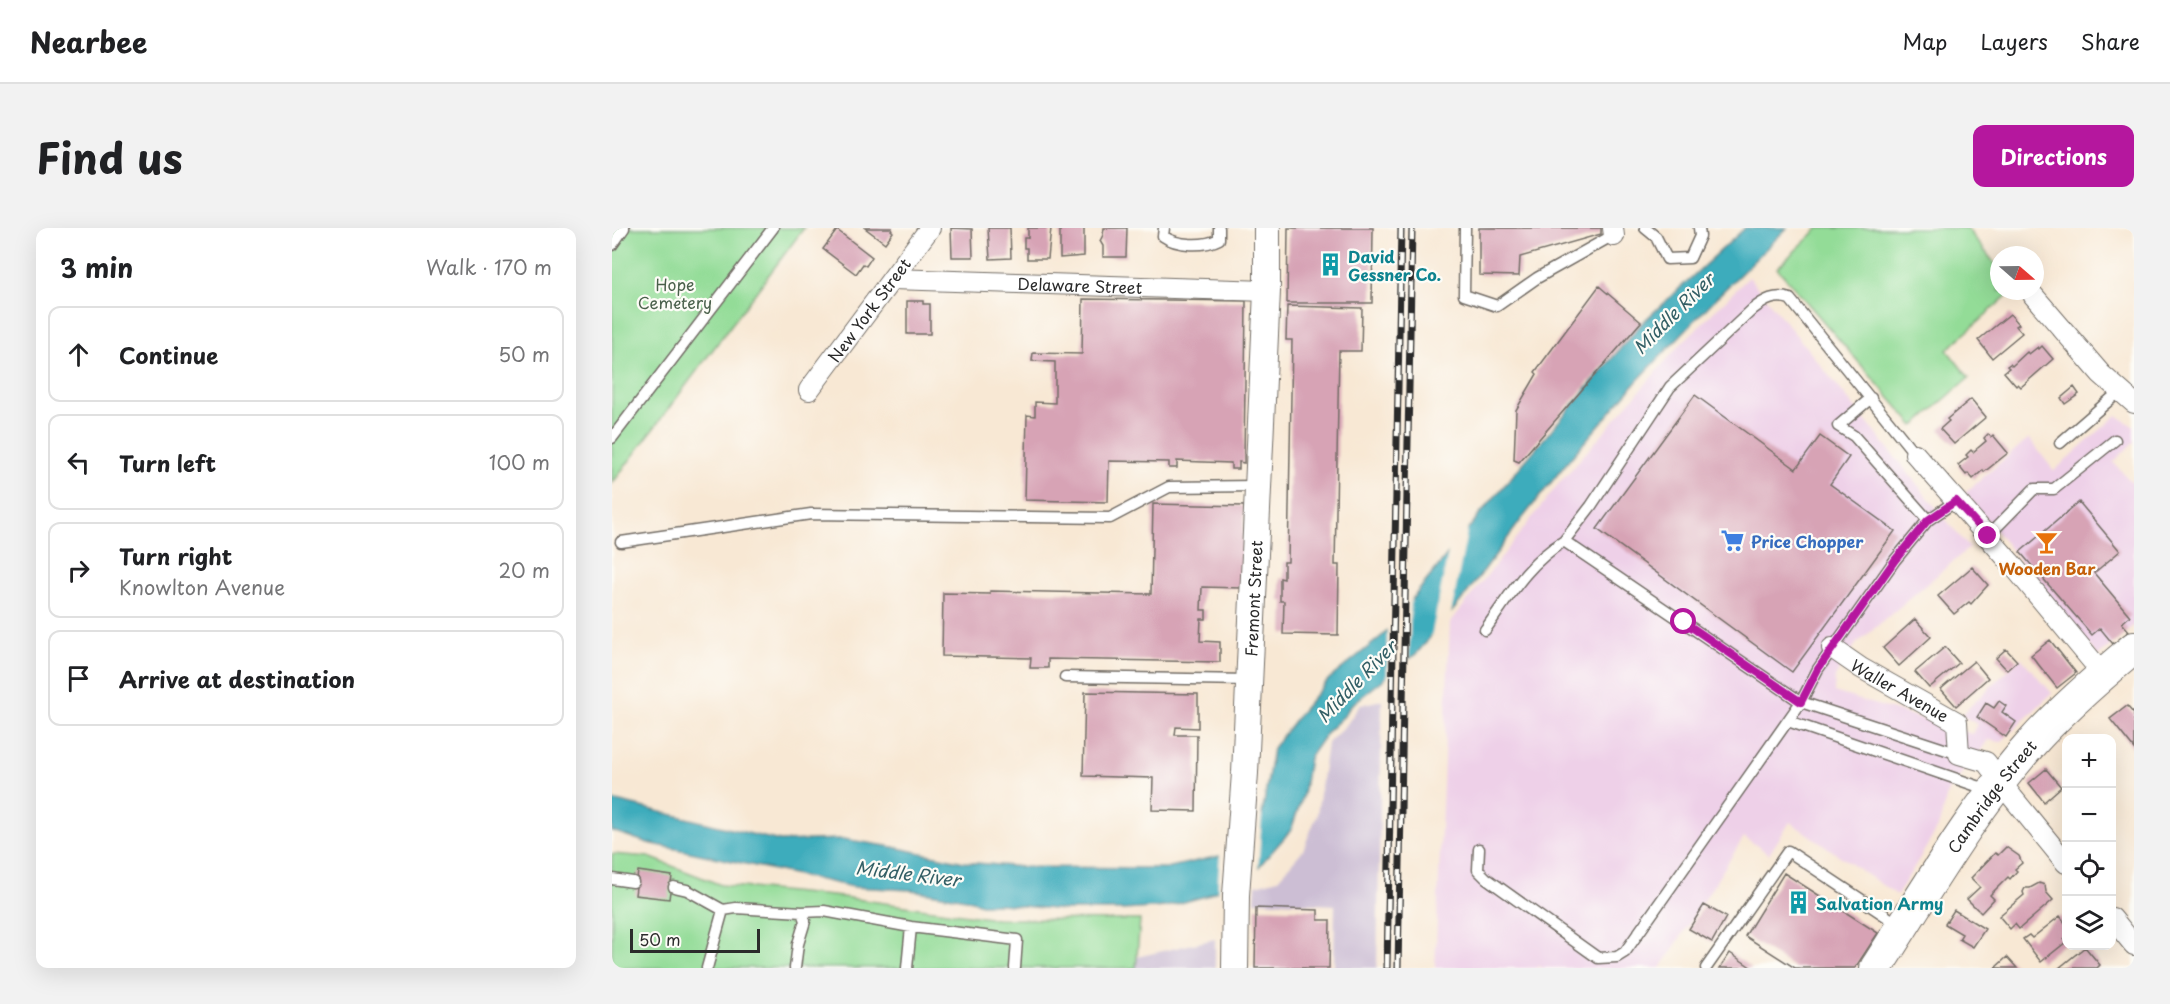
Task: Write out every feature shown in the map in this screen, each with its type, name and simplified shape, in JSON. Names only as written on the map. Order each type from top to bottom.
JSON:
[{"type":"main road","name":"Cambridge Street","points":[[1876,968],[1901,927],[2001,782],[2052,722],[2134,648]]},
{"type":"street","name":"New York Street","points":[[809,390],[930,228]]},
{"type":"street","name":"Fremont Street","points":[[1235,968],[1236,895],[1249,681],[1268,228]]},
{"type":"street","name":"Delaware Street","points":[[892,279],[1267,291]]},
{"type":"street","points":[[2038,300],[2101,374],[2127,397]]},
{"type":"street","points":[[1916,454],[2103,674]]},
{"type":"street","name":"Waller Avenue","points":[[1832,648],[1861,668],[1957,722],[1959,754]]},
{"type":"street","points":[[1959,754],[1986,762],[2062,857]]},
{"type":"street","points":[[2116,923],[2134,945]]},
{"type":"lane","points":[[612,245],[624,228]]},
{"type":"lane","points":[[614,431],[773,228]]},
{"type":"lane","points":[[1164,228],[1163,236],[1173,242],[1210,243],[1219,238],[1219,228]]},
{"type":"lane","points":[[1465,228],[1464,295],[1497,306],[1536,278],[1616,231]]},
{"type":"lane","points":[[1645,228],[1656,237],[1667,259],[1690,258],[1700,236],[1699,228]]},
{"type":"lane","points":[[1485,630],[1524,575],[1547,552],[1564,541],[1591,506],[1670,387],[1753,309],[1766,300],[1782,297],[1790,299],[1916,454]]},
{"type":"lane","points":[[2060,442],[2127,397]]},
{"type":"lane","points":[[1871,398],[1838,426],[1854,436],[1928,520]]},
{"type":"lane","points":[[1988,536],[2034,489],[2054,489],[2115,440]]},
{"type":"lane","points":[[621,542],[812,514],[1110,518],[1169,487],[1258,486]]},
{"type":"lane","points":[[1479,849],[1478,870],[1486,878],[1598,958],[1617,957],[1625,952],[1788,721],[1832,648],[1895,560],[1928,520],[1956,501]]},
{"type":"lane","points":[[1564,541],[1801,702],[1959,754]]},
{"type":"lane","points":[[1065,677],[1249,681]]},
{"type":"lane","points":[[1788,721],[1980,787],[2001,782]]},
{"type":"lane","points":[[1706,968],[1788,851],[1901,927]]},
{"type":"lane","points":[[612,879],[633,882]]},
{"type":"lane","points":[[674,887],[687,890],[723,910],[736,908],[824,911],[911,927],[1017,940],[1015,968]]},
{"type":"lane","points":[[707,968],[723,910]]},
{"type":"lane","points":[[795,968],[798,944],[805,921],[802,912]]},
{"type":"lane","points":[[907,968],[911,927]]},
{"type":"shaded area","points":[[1749,277],[1969,548],[1856,644],[1835,677],[1834,692],[1972,734],[1977,724],[1961,715],[2021,658],[2052,693],[2001,742],[1989,740],[1948,791],[1938,828],[1897,895],[1790,822],[1769,854],[1744,837],[1661,968],[1543,968],[1538,966],[1538,968],[1435,968],[1450,623],[1556,487],[1677,348]]},
{"type":"shaded area","points":[[2117,415],[2134,427],[2134,442],[2113,462],[2134,485],[2134,625],[2098,656],[1965,493],[2029,438],[2054,471]]},
{"type":"shaded area","points":[[1382,700],[1377,968],[1334,968],[1335,905],[1255,901],[1256,885],[1278,879],[1303,850],[1317,815],[1327,744],[1347,724],[1360,705]]},
{"type":"shaded area","points":[[1215,939],[1215,968],[1136,968],[1137,957]]},
{"type":"green space","name":"Hope Cemetery","points":[[612,228],[804,228],[612,484]]},
{"type":"green space","points":[[1819,228],[1967,228],[1990,257],[1990,300],[2002,300],[1947,350],[1969,378],[1914,426],[1777,268]]},
{"type":"green space","points":[[612,854],[649,857],[721,885],[842,897],[996,919],[1140,920],[1136,968],[612,968]]},
{"type":"water","name":"Middle River","points":[[1745,228],[1787,228],[1638,380],[1569,460],[1465,596],[1417,653],[1350,706],[1345,715],[1327,732],[1309,758],[1303,795],[1291,830],[1256,870],[1206,896],[1166,907],[1064,910],[981,904],[966,899],[911,890],[853,887],[648,843],[612,831],[612,800],[780,841],[843,839],[964,862],[1023,867],[1166,868],[1228,854],[1262,815],[1273,748],[1300,713],[1329,679],[1383,635],[1481,513],[1642,323]]},
{"type":"pier","points":[[1469,522],[1450,619],[1430,642],[1449,548]]},
{"type":"pier","points":[[1411,596],[1409,662],[1387,679],[1387,625]]},
{"type":"pier","points":[[1259,815],[1262,815],[1258,872],[1217,894],[1220,853],[1227,851]]},
{"type":"building","points":[[865,228],[892,228],[893,232],[885,243]]},
{"type":"building","points":[[951,228],[972,229],[973,257],[952,257]]},
{"type":"building","points":[[988,228],[1010,228],[1011,258],[990,259]]},
{"type":"building","points":[[1028,228],[1051,228],[1048,259],[1027,259],[1024,238],[1028,238]]},
{"type":"building","points":[[1060,228],[1084,228],[1084,256],[1060,258]]},
{"type":"building","points":[[1104,228],[1127,228],[1126,257],[1103,257],[1103,246],[1100,241]]},
{"type":"building","name":"David Gessner Co.","points":[[1288,228],[1373,228],[1372,303],[1287,303]]},
{"type":"building","points":[[1479,228],[1601,228],[1601,234],[1520,257],[1519,276],[1479,275]]},
{"type":"building","points":[[837,230],[872,257],[856,274],[823,249]]},
{"type":"building","points":[[1599,286],[1641,322],[1519,462],[1514,460],[1516,410],[1537,374],[1535,372]]},
{"type":"building","points":[[1083,299],[1246,301],[1244,463],[1239,462],[1239,469],[1231,469],[1231,463],[1177,461],[1177,468],[1169,468],[1169,462],[1109,461],[1108,502],[1025,500],[1027,415],[1035,416],[1035,402],[1055,403],[1055,362],[1032,361],[1033,353],[1082,354]]},
{"type":"building","points":[[907,301],[923,301],[923,304],[930,304],[930,334],[907,334]]},
{"type":"building","points":[[1287,306],[1362,308],[1361,351],[1339,351],[1335,565],[1339,565],[1338,635],[1283,634],[1284,601],[1280,601],[1280,578],[1284,579],[1284,562],[1288,562],[1292,340],[1286,340]]},
{"type":"building","points":[[2010,314],[2019,324],[2016,326],[2022,333],[1992,358],[1978,340]]},
{"type":"building","points":[[2042,346],[2053,359],[2021,387],[2018,384],[2016,386],[2004,372],[2009,368],[2007,366],[2010,364],[2012,366],[2027,352],[2029,354]]},
{"type":"building","points":[[2074,387],[2079,394],[2065,404],[2061,398]]},
{"type":"building","points":[[1695,395],[1796,469],[1820,436],[1849,457],[1830,484],[1895,531],[1792,672],[1597,529]]},
{"type":"building","points":[[1971,399],[1986,417],[1954,444],[1940,429],[1949,421],[1947,419]]},
{"type":"building","points":[[1988,434],[1991,437],[1993,435],[2008,453],[1973,479],[1968,473],[1966,475],[1958,465],[1968,457],[1966,455],[1971,450],[1973,452],[1986,441],[1984,438]]},
{"type":"building","points":[[2079,502],[2120,551],[2094,573],[2130,616],[2122,623],[2129,631],[2113,644],[2100,628],[2092,635],[2020,552]]},
{"type":"building","points":[[1153,504],[1244,506],[1242,588],[1202,587],[1201,610],[1206,610],[1206,619],[1201,619],[1200,641],[1220,642],[1220,662],[1048,659],[1048,668],[1030,668],[1031,658],[942,656],[943,593],[990,594],[990,591],[1151,594]]},
{"type":"building","points":[[1972,567],[1988,585],[1971,604],[1969,602],[1954,614],[1938,596]]},
{"type":"building","points":[[1915,619],[1931,637],[1899,666],[1883,648]]},
{"type":"building","points":[[2050,640],[2076,673],[2057,688],[2031,655]]},
{"type":"building","points":[[1945,647],[1959,663],[1929,688],[1915,672]]},
{"type":"building","points":[[2006,649],[2017,661],[2007,670],[1996,658]]},
{"type":"building","points":[[1974,661],[1988,678],[1956,706],[1941,689]]},
{"type":"building","points":[[1085,692],[1198,694],[1198,728],[1176,727],[1175,735],[1197,735],[1196,811],[1152,810],[1153,778],[1083,776]]},
{"type":"building","points":[[1999,701],[2006,706],[2002,712],[2016,722],[2006,737],[1977,717],[1986,703],[1994,708]]},
{"type":"building","points":[[2127,706],[2134,712],[2134,749],[2110,719]]},
{"type":"building","points":[[2046,769],[2061,787],[2044,802],[2029,783]]},
{"type":"building","points":[[2006,847],[2019,856],[2022,863],[2015,869],[2017,871],[2010,879],[2008,877],[1990,895],[1994,899],[1981,913],[1967,899],[1980,887],[1971,878],[1995,853],[1998,855]]},
{"type":"building","points":[[638,871],[672,876],[669,899],[635,895]]},
{"type":"building","name":"Salvation Army","points":[[1784,873],[1878,933],[1855,968],[1795,968],[1745,936]]},
{"type":"building","points":[[2039,883],[2045,885],[2046,892],[2053,900],[2019,929],[2015,924],[2010,929],[1999,916],[2024,895],[2025,888]]},
{"type":"building","points":[[1704,905],[1726,917],[1712,942],[1689,929]]},
{"type":"building","points":[[1256,908],[1318,910],[1318,920],[1330,920],[1329,968],[1255,968]]},
{"type":"building","points":[[1954,910],[1985,929],[1973,947],[1959,939],[1962,934],[1945,924]]},
{"type":"building","points":[[2060,916],[2062,919],[2062,945],[2041,962],[2023,939],[2029,935],[2032,938]]},
{"type":"building","points":[[2081,950],[2088,950],[2100,965],[2097,968],[2059,968]]},
{"type":"building","points":[[1730,953],[1752,968],[1720,968]]},
{"type":"building","points":[[2007,957],[2017,968],[1995,968]]},
{"type":"railway","points":[[1387,968],[1401,228]]},
{"type":"railway","points":[[1398,968],[1412,228]]},
{"type":"place","name":"David Gessner Co.","points":[[1330,265]]},
{"type":"place","name":"Price Chopper","points":[[1733,541]]},
{"type":"place","name":"Wooden Bar","points":[[2047,543]]},
{"type":"place","name":"Salvation Army","points":[[1798,903]]},
{"type":"route","points":[[1684,622],[1801,702],[1832,648],[1895,560],[1928,520],[1956,501],[1988,536]]}]
